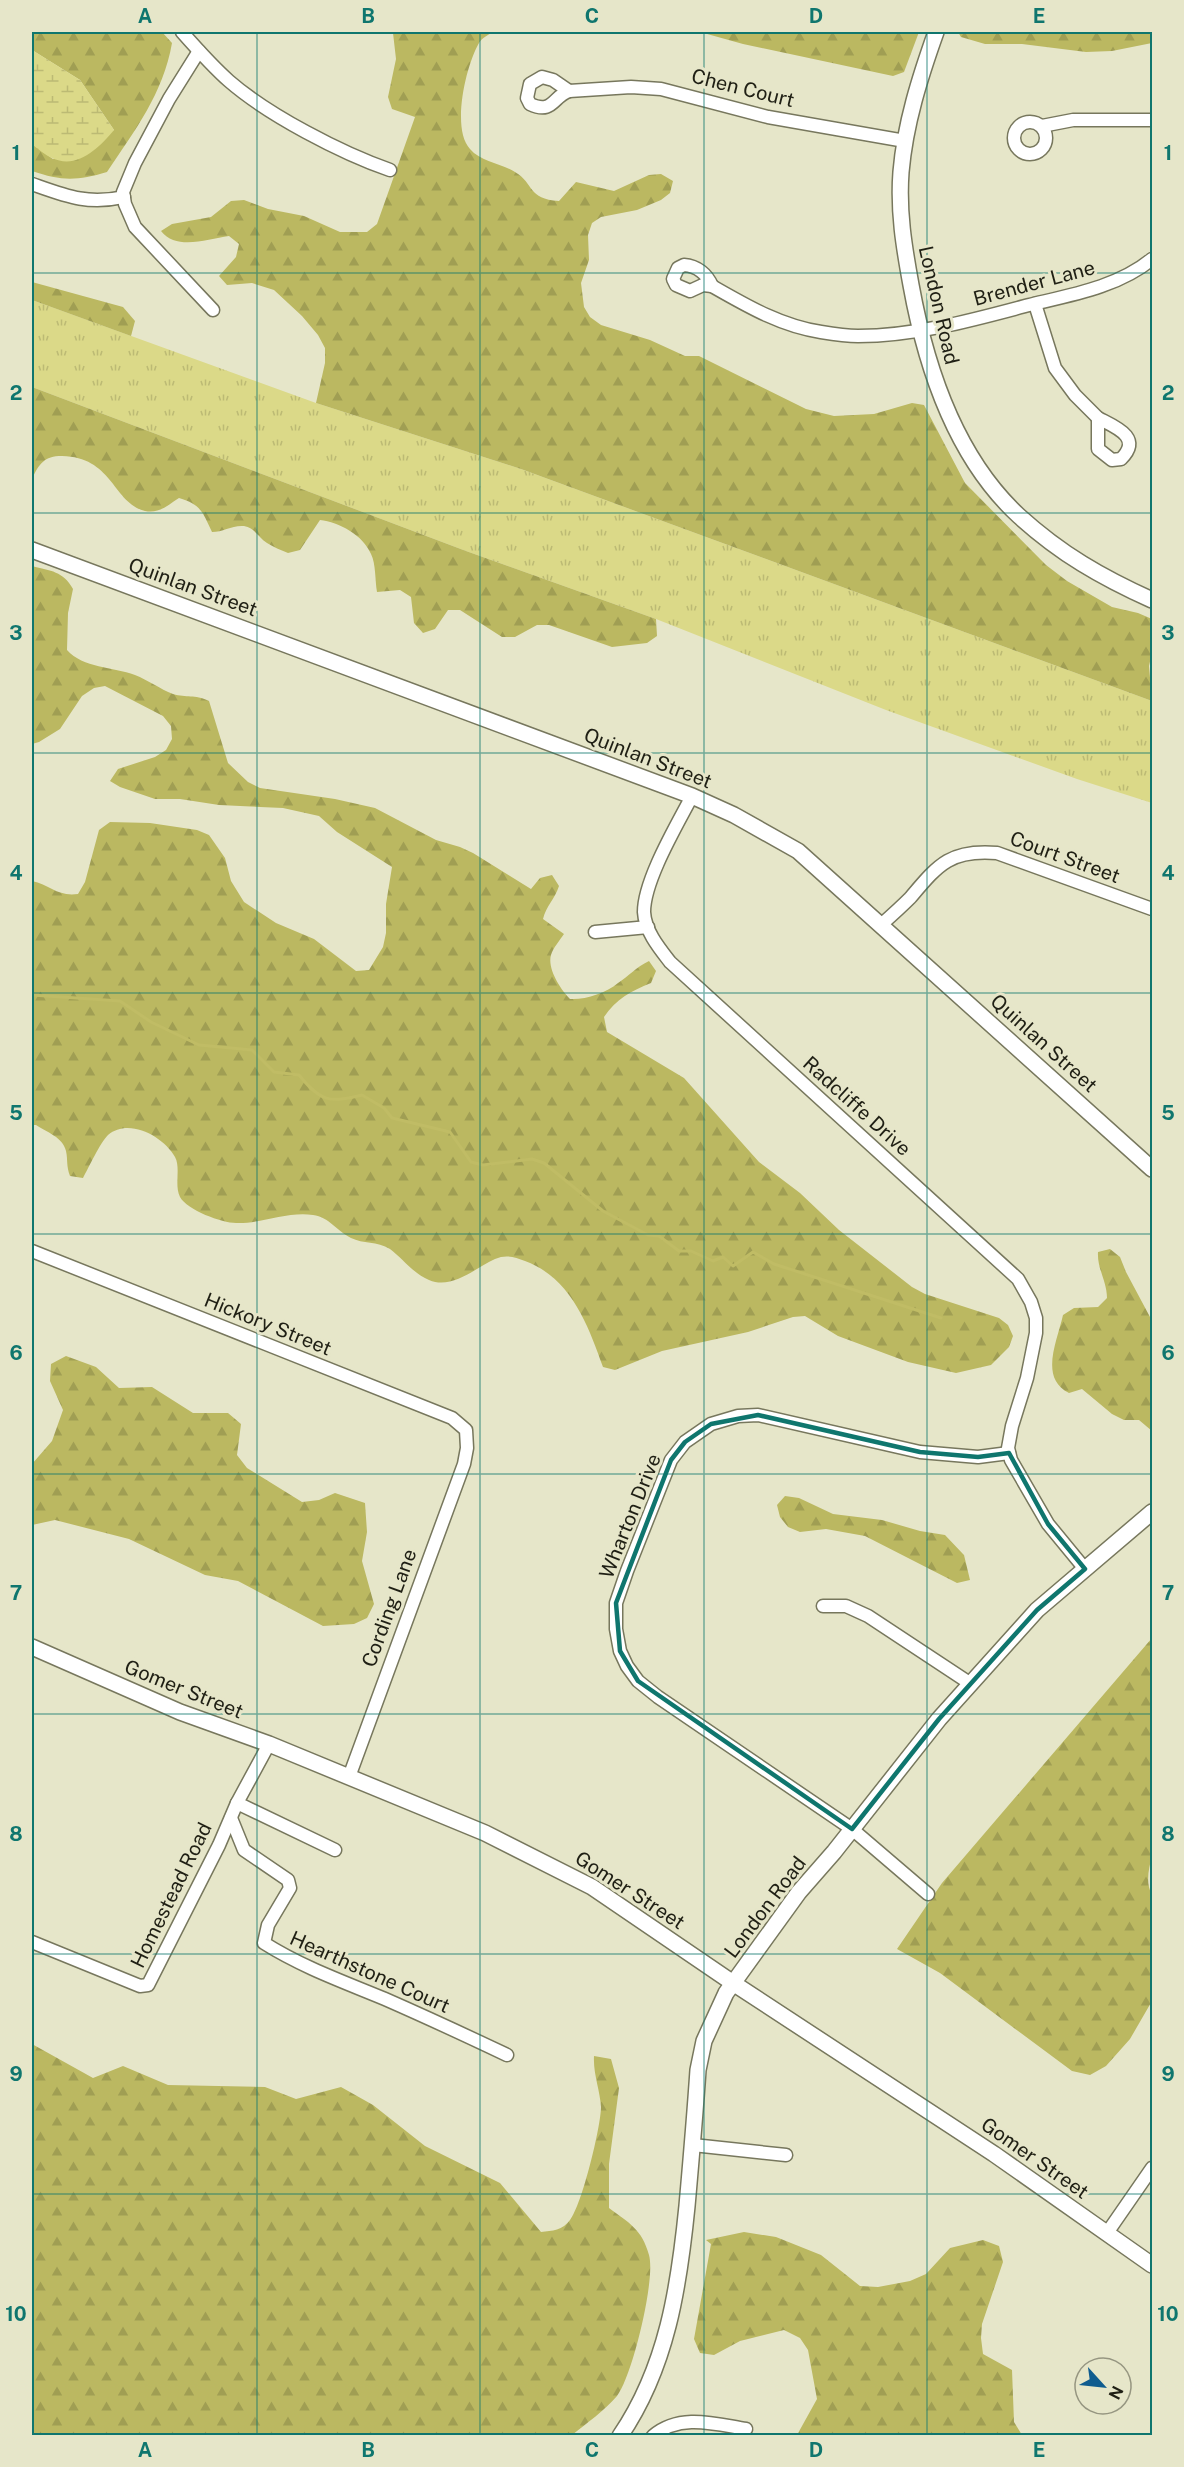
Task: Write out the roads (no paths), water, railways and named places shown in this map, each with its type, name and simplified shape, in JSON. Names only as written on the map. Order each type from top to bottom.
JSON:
[{"type":"street","points":[[182,32],[230,82],[285,119],[366,161],[390,170]]},
{"type":"street","name":"London Road","points":[[936,32],[919,83],[905,141],[901,173],[900,230],[919,331],[932,373],[951,417],[982,471],[1018,515],[1075,561],[1108,580],[1152,600]]},
{"type":"street","points":[[199,51],[169,99],[123,192],[135,228],[213,310]]},
{"type":"street","name":"Chen Court","points":[[569,91],[632,87],[661,89],[768,117],[905,141]]},
{"type":"street","points":[[1042,126],[1073,120],[1152,120]]},
{"type":"street","points":[[32,184],[75,200],[104,201],[124,197]]},
{"type":"street","name":"Brender Lane","points":[[712,286],[782,322],[819,332],[857,336],[919,331],[1035,304],[1105,285],[1152,259]]},
{"type":"street","points":[[1035,304],[1055,368],[1075,395],[1098,418]]},
{"type":"street","name":"Quinlan Street","points":[[32,550],[692,796],[755,826],[798,851],[882,924],[1152,1169]]},
{"type":"street","name":"Radcliffe Drive","points":[[692,796],[660,860],[650,886],[644,912],[655,942],[670,962],[1018,1279],[1026,1290],[1036,1317],[1036,1333],[1027,1378],[1012,1426],[1009,1453]]},
{"type":"street","name":"Court Street","points":[[882,924],[908,900],[932,871],[945,862],[978,851],[997,853],[1152,909]]},
{"type":"street","points":[[595,932],[648,927]]},
{"type":"street","name":"Hickory Street","points":[[32,1251],[452,1418],[466,1430],[466,1453]]},
{"type":"street","name":"Wharton Drive","points":[[928,1894],[852,1829],[638,1681],[627,1666],[616,1629],[616,1603],[672,1460],[685,1442],[711,1424],[738,1416],[758,1415],[920,1452],[978,1457],[1009,1453]]},
{"type":"street","name":"Cording Lane","points":[[349,1777],[466,1453]]},
{"type":"street","points":[[1009,1453],[1048,1524],[1084,1569]]},
{"type":"street","name":"London Road","points":[[620,2436],[644,2394],[671,2321],[681,2266],[699,2070],[704,2041],[712,2020],[733,1983],[799,1892],[939,1719],[1037,1610],[1152,1512]]},
{"type":"street","points":[[823,1606],[846,1606],[868,1616],[971,1684]]},
{"type":"street","name":"Gomer Street","points":[[32,1647],[180,1712],[269,1744],[485,1833],[592,1887],[733,1983],[994,2154],[1152,2265]]},
{"type":"street","name":"Homestead Road","points":[[32,1942],[140,1986],[148,1985],[237,1803],[269,1744]]},
{"type":"street","points":[[237,1803],[335,1850]]},
{"type":"street","name":"Hearthstone Court","points":[[231,1818],[244,1850],[288,1880],[290,1888],[268,1925],[264,1943],[284,1956],[317,1972],[386,2000],[507,2055]]},
{"type":"street","points":[[693,2145],[786,2155]]},
{"type":"street","points":[[1107,2233],[1152,2168]]},
{"type":"street","points":[[654,2436],[669,2425],[685,2422],[701,2422],[746,2430]]},
{"type":"waterway","points":[[32,995],[120,1001],[151,1022],[199,1045],[252,1050],[274,1072],[299,1075],[313,1091],[326,1098],[341,1099],[362,1095],[384,1108],[392,1118],[450,1132],[471,1162],[483,1165],[532,1159],[544,1163],[603,1211],[648,1235],[659,1236],[679,1251],[691,1251],[713,1261],[723,1257],[733,1266],[753,1252],[774,1264],[941,1318]]}]
